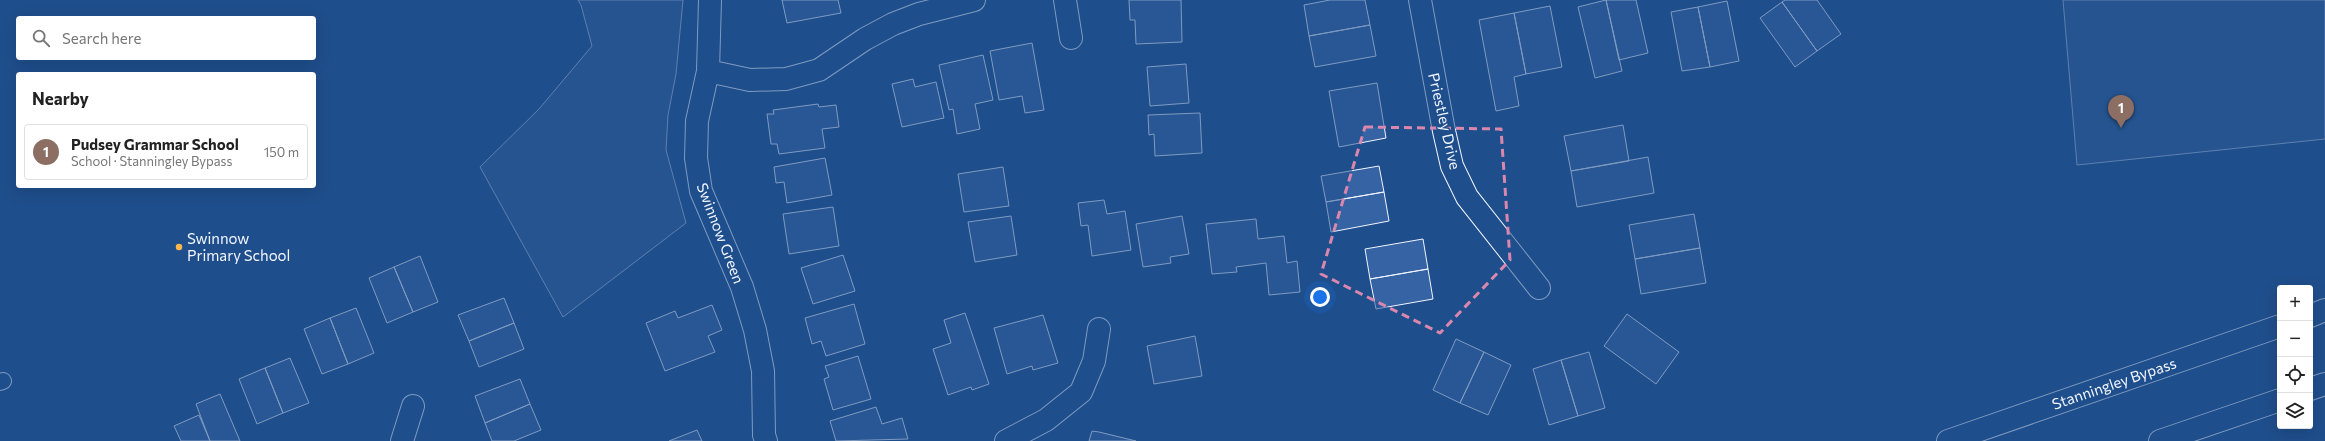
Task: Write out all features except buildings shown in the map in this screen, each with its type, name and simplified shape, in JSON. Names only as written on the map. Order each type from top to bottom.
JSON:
[{"type":"main road","name":"Swinnow Green","points":[[710,0],[708,70],[697,121],[696,158],[701,191],[742,287],[755,330],[763,371],[764,435],[766,441]]},
{"type":"main road","points":[[708,70],[750,80],[786,79],[818,70],[865,39],[893,24],[919,14],[974,0]]},
{"type":"main road","points":[[1064,0],[1071,38]]},
{"type":"main road","name":"Priestley Drive","points":[[1420,0],[1444,131],[1452,166],[1467,196],[1539,288]]},
{"type":"main road","points":[[2313,315],[2325,310]]},
{"type":"main road","name":"Stanningley Bypass","points":[[1948,441],[2277,327]]},
{"type":"main road","points":[[1006,441],[1046,420],[1080,392],[1094,362],[1099,329]]},
{"type":"main road","points":[[2313,388],[2325,384]]},
{"type":"main road","points":[[2160,441],[2277,401]]},
{"type":"main road","points":[[402,441],[413,406]]},
{"type":"highlighted area","points":[[1365,127],[1501,129],[1510,260],[1440,333],[1321,274]]},
{"type":"shaded area","points":[[578,0],[683,0],[676,74],[668,115],[666,150],[686,223],[563,317],[480,167],[539,109],[592,46],[581,5]]},
{"type":"shaded area","points":[[2063,0],[2325,0],[2325,139],[2077,165]]},
{"type":"place","name":"Pudsey Grammar School","points":[[2121,128]]},
{"type":"place","name":"Swinnow Primary School","points":[[179,247]]}]
